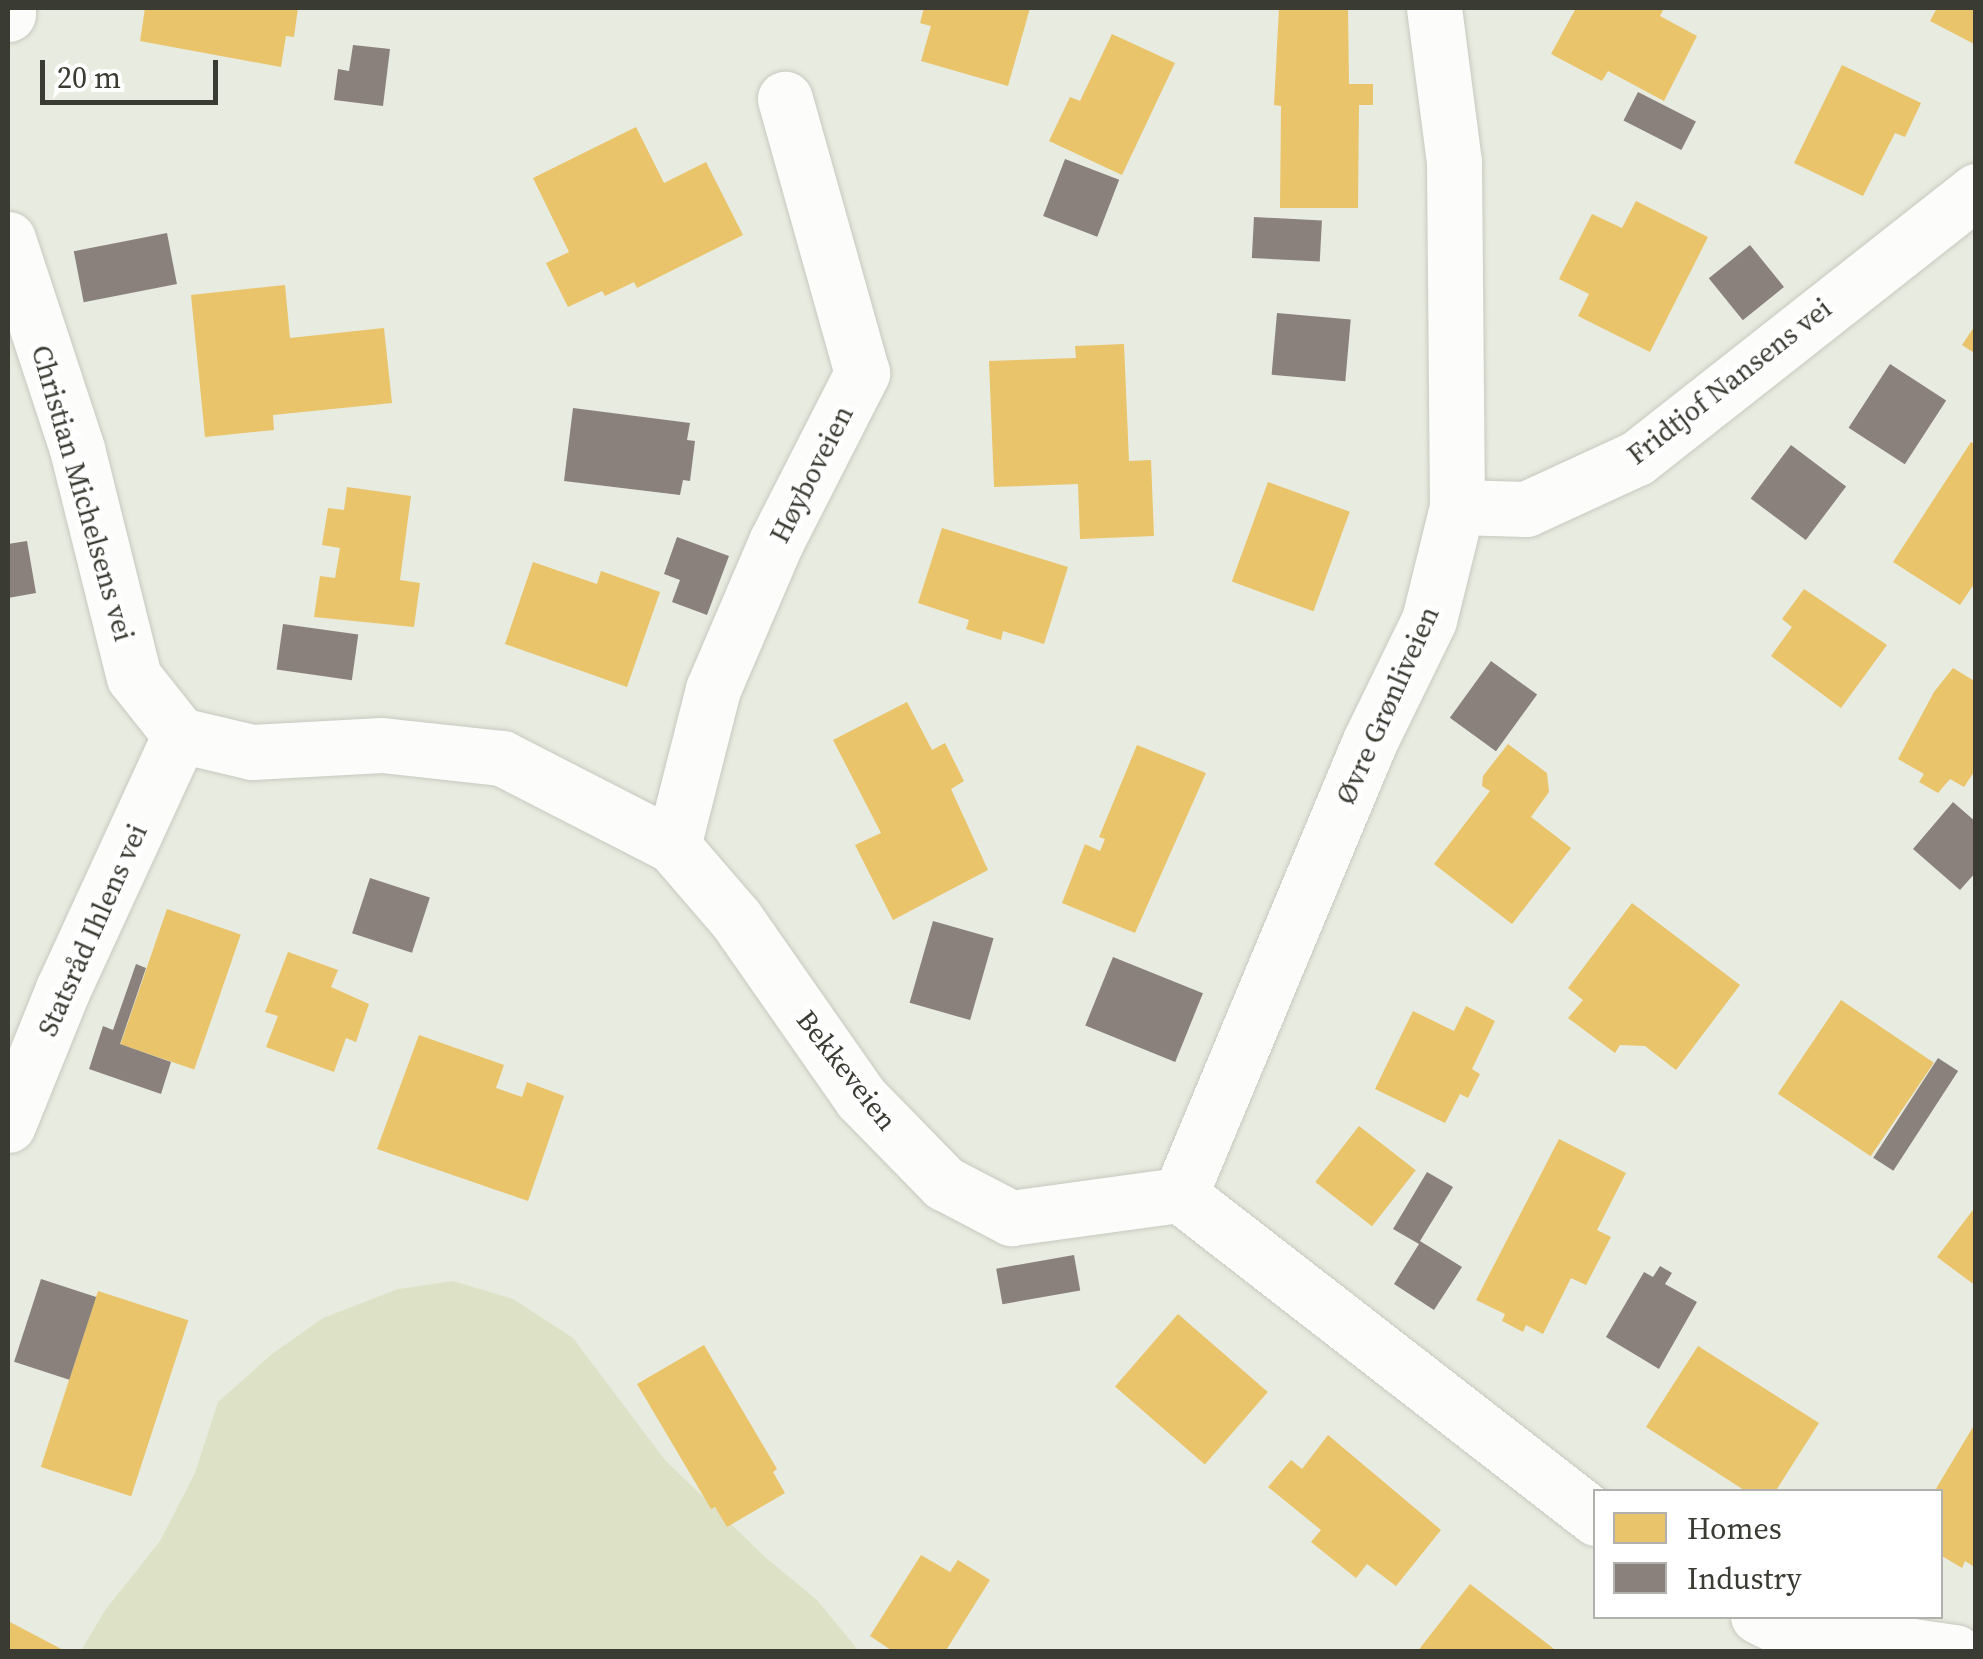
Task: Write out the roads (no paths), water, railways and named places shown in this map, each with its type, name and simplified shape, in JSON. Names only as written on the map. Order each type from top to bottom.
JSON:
[{"type":"street","name":"Øvre Grønliveien","points":[[1180,1195],[1369,742],[1429,620],[1457,507],[1454,162],[1434,8]]},
{"type":"street","name":"Høyboveien","points":[[673,846],[713,690],[776,542],[862,373],[785,99]]},
{"type":"street","name":"Fridtjof Nansens vei","points":[[1457,507],[1526,509],[1637,458],[1976,191]]},
{"type":"street","name":"Christian Michelsens vei","points":[[8,238],[77,449],[134,677],[180,735]]},
{"type":"street","name":"Bekkeveien","points":[[180,735],[252,752],[382,745],[502,758],[673,846],[736,918],[861,1098],[944,1183],[1011,1218],[1180,1195]]},
{"type":"street","name":"Statsråd Ihlens vei","points":[[8,1126],[63,989],[180,735]]},
{"type":"street","points":[[1180,1195],[1593,1516]]},
{"type":"street","points":[[1764,1619],[1781,1627],[1955,1652]]}]
